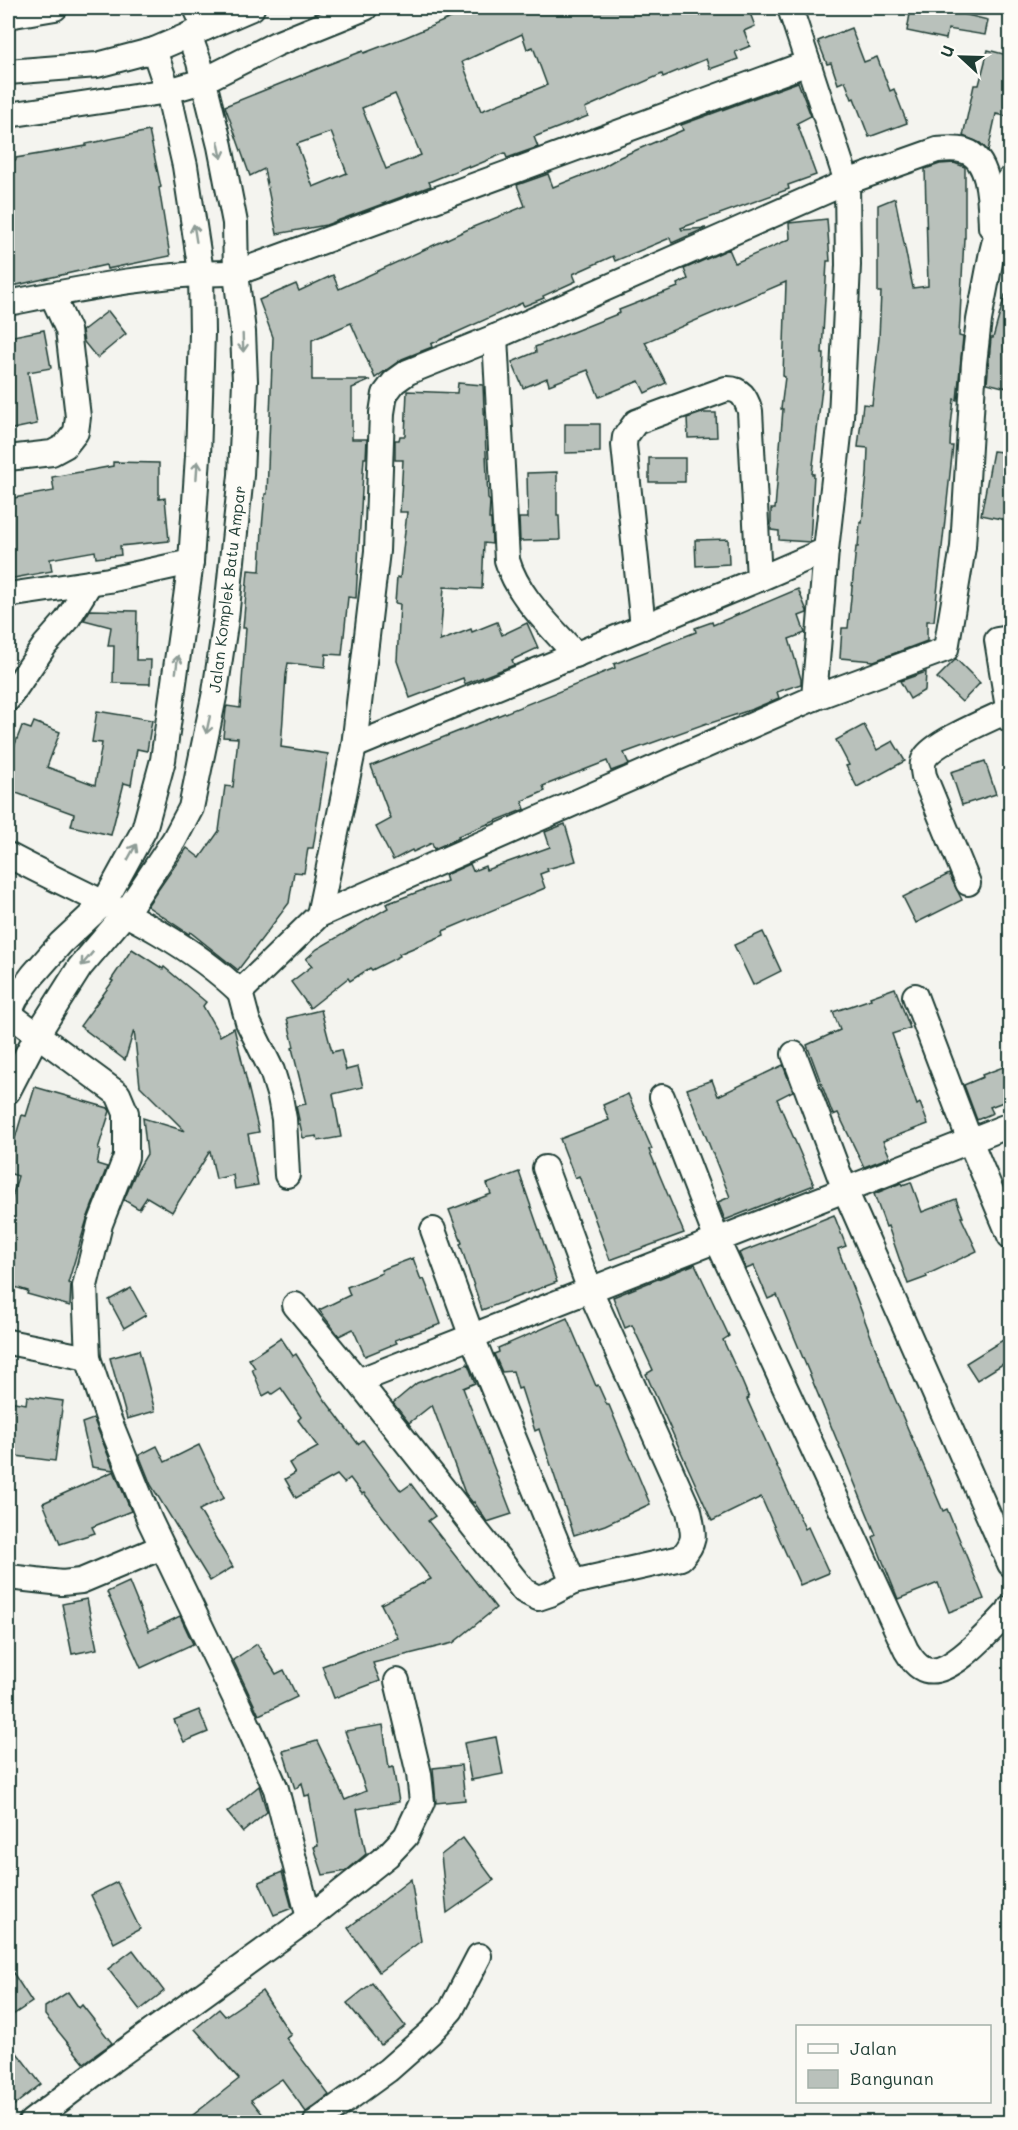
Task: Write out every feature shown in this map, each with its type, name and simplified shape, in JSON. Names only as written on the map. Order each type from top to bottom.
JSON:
[{"type":"street","points":[[8,16],[55,8]]},
{"type":"street","points":[[8,72],[97,65],[154,50],[197,24],[252,8]]},
{"type":"street","points":[[8,115],[168,91],[203,81],[276,44],[365,8]]},
{"type":"street","points":[[790,8],[847,182],[848,266],[843,395],[826,550],[814,699]]},
{"type":"street","name":"Jalan Komplek Batu Ampar","points":[[8,1014],[16,998],[33,975],[61,943],[114,909],[174,840],[190,808],[215,692],[226,618],[241,475],[245,381],[243,332],[236,273],[235,223],[220,146],[199,62],[197,24]]},
{"type":"street","name":"Jalan Komplek Batu Ampar","points":[[8,1091],[37,1035],[114,909],[144,830],[163,760],[191,562],[198,456],[202,333],[201,273],[185,166],[168,91],[154,50]]},
{"type":"street","points":[[8,303],[201,273],[236,273],[808,63]]},
{"type":"street","points":[[319,915],[354,746],[377,551],[382,413],[386,394],[394,382],[408,372],[495,338],[847,182],[937,150],[953,148],[966,151],[976,156],[983,168],[990,198],[992,252]]},
{"type":"street","points":[[240,992],[319,915],[814,699],[946,649],[963,548],[974,363],[979,320],[992,252],[1011,179]]},
{"type":"street","points":[[8,458],[52,453],[66,446],[76,432],[78,417],[68,330],[52,295]]},
{"type":"street","points":[[495,338],[507,560],[512,575],[529,602],[576,655]]},
{"type":"street","points":[[643,627],[625,437],[629,428],[636,422],[732,388],[740,391],[750,411],[759,579]]},
{"type":"street","points":[[354,746],[826,550]]},
{"type":"street","points":[[8,596],[90,583],[191,562]]},
{"type":"street","points":[[8,699],[45,645],[67,621],[90,583]]},
{"type":"street","points":[[968,883],[924,776],[922,765],[926,756],[941,743],[1010,715],[997,640],[1011,638]]},
{"type":"street","points":[[8,855],[177,944],[240,992],[248,1022],[272,1071],[280,1096],[284,1119],[287,1175]]},
{"type":"street","points":[[915,996],[970,1141],[1011,1236]]},
{"type":"street","points":[[8,1014],[118,1094],[126,1113],[126,1157],[100,1224],[86,1286],[88,1358],[107,1415],[162,1547],[276,1788],[309,1918]]},
{"type":"street","points":[[794,1054],[845,1190],[1011,1564]]},
{"type":"street","points":[[662,1097],[717,1240],[906,1650],[916,1665],[926,1670],[936,1671],[952,1665],[1011,1608]]},
{"type":"street","points":[[358,1381],[1011,1125]]},
{"type":"street","points":[[295,1305],[524,1591],[538,1598],[573,1582],[681,1558],[691,1546],[693,1534],[689,1511],[590,1290],[545,1168]]},
{"type":"street","points":[[433,1230],[472,1337],[573,1582]]},
{"type":"street","points":[[8,1342],[88,1358]]},
{"type":"street","points":[[8,1577],[62,1583],[81,1581],[162,1547]]},
{"type":"street","points":[[31,2122],[111,2061],[309,1918],[388,1855],[410,1831],[422,1802],[419,1774],[397,1681]]},
{"type":"street","points":[[316,2122],[388,2070],[430,2033],[451,2010],[479,1956]]},
{"type":"building","points":[[474,8],[748,8],[755,26],[744,31],[750,46],[735,52],[738,59],[710,69],[706,59],[663,77],[662,74],[585,108],[588,116],[534,137],[538,147],[507,158],[505,153],[469,168],[468,166],[429,182],[431,186],[326,225],[277,234],[264,169],[250,176],[225,106],[363,51],[364,53]],"holes":[[[522,34],[527,49],[533,47],[547,85],[481,111],[462,62]],[[395,94],[421,155],[386,169],[362,108]],[[331,132],[347,173],[313,187],[297,144]]]},
{"type":"building","points":[[911,8],[951,8],[950,11],[988,20],[985,35],[948,29],[946,39],[907,31]]},
{"type":"building","points":[[851,28],[864,62],[877,57],[890,91],[894,89],[907,123],[869,137],[845,81],[838,84],[831,63],[827,64],[818,41]]},
{"type":"building","points":[[988,50],[1011,56],[1011,117],[996,114],[988,151],[980,143],[963,136],[974,85],[979,85]]},
{"type":"building","points":[[798,82],[811,116],[797,123],[816,175],[788,185],[789,189],[681,228],[682,230],[706,228],[672,243],[670,238],[615,261],[613,256],[573,274],[576,281],[543,296],[544,298],[524,306],[522,303],[431,344],[432,347],[402,359],[375,378],[351,323],[312,340],[312,380],[371,380],[352,388],[352,439],[367,439],[356,598],[348,597],[342,655],[326,654],[325,667],[288,663],[286,675],[281,747],[328,754],[313,848],[308,848],[304,873],[294,872],[289,903],[238,970],[190,932],[189,934],[147,906],[187,848],[200,858],[219,831],[225,786],[233,787],[238,738],[223,737],[226,709],[227,706],[240,708],[248,570],[260,571],[265,494],[267,494],[273,337],[259,300],[296,284],[299,291],[333,275],[339,289],[473,227],[525,206],[517,185],[548,174],[553,187],[599,169],[620,157],[683,130],[681,125]]},
{"type":"building","points":[[149,131],[161,187],[159,188],[170,256],[107,269],[106,265],[8,287],[8,161]]},
{"type":"building","points":[[954,163],[965,167],[965,238],[959,336],[963,337],[957,400],[954,399],[951,426],[950,446],[953,446],[934,621],[927,621],[927,641],[874,661],[840,658],[842,628],[848,628],[856,547],[858,547],[860,522],[862,523],[867,474],[868,448],[858,447],[863,404],[872,405],[879,338],[881,292],[878,292],[878,205],[895,198],[913,288],[928,286],[925,169],[940,164]]},
{"type":"building","points":[[827,219],[830,261],[827,261],[822,353],[824,353],[823,379],[812,474],[814,474],[810,542],[779,540],[779,531],[771,530],[771,509],[775,509],[785,377],[783,376],[786,282],[645,342],[666,383],[645,393],[639,381],[599,397],[588,370],[549,385],[547,378],[523,388],[512,362],[536,352],[535,347],[678,287],[677,284],[688,279],[684,269],[729,249],[735,263],[790,239],[789,223]]},
{"type":"building","points":[[1005,295],[1011,296],[1011,389],[987,383],[991,338],[993,338]]},
{"type":"building","points":[[108,311],[126,334],[97,358],[84,342],[82,331]]},
{"type":"building","points":[[44,330],[51,368],[28,372],[37,424],[8,430],[8,337]]},
{"type":"building","points":[[458,383],[483,385],[492,544],[484,543],[482,589],[444,587],[440,641],[497,622],[502,635],[527,623],[538,648],[512,660],[514,665],[465,684],[463,678],[410,698],[397,661],[400,604],[395,603],[407,512],[400,512],[403,460],[395,460],[395,440],[399,440],[400,436],[405,436],[407,391],[457,393]]},
{"type":"building","points":[[702,413],[716,413],[717,437],[688,438],[687,418]]},
{"type":"building","points":[[565,424],[600,424],[600,452],[565,453]]},
{"type":"building","points":[[993,451],[1011,453],[1011,521],[981,515]]},
{"type":"building","points":[[649,458],[685,458],[685,482],[649,482]]},
{"type":"building","points":[[113,462],[159,463],[159,499],[165,498],[169,541],[120,546],[121,555],[96,558],[95,551],[50,559],[52,571],[8,579],[8,499],[54,491],[52,477],[113,466]]},
{"type":"building","points":[[557,472],[557,516],[559,516],[560,540],[520,541],[519,518],[528,518],[527,473]]},
{"type":"building","points":[[728,539],[729,564],[696,566],[695,540]]},
{"type":"building","points":[[798,589],[807,611],[799,616],[805,633],[789,639],[801,684],[777,692],[779,698],[753,709],[624,753],[629,764],[627,765],[611,771],[607,761],[543,786],[545,791],[522,801],[525,809],[458,836],[459,838],[434,849],[432,843],[393,860],[376,827],[391,819],[371,766],[598,676],[615,668],[614,664],[696,632],[695,628],[712,622],[713,625]]},
{"type":"building","points":[[90,610],[137,611],[136,660],[151,660],[150,684],[113,683],[114,646],[108,646],[111,627],[84,620]]},
{"type":"building","points":[[956,659],[980,683],[962,702],[937,678]]},
{"type":"building","points":[[926,672],[925,690],[910,699],[900,681]]},
{"type":"building","points":[[97,711],[152,720],[147,751],[137,749],[131,785],[124,783],[111,835],[71,826],[74,814],[8,790],[8,751],[12,752],[22,726],[31,729],[34,722],[60,732],[47,767],[95,785],[102,743],[92,742]]},
{"type":"building","points":[[864,725],[877,750],[893,741],[905,761],[857,787],[836,740]]},
{"type":"building","points":[[985,761],[996,794],[962,805],[951,772]]},
{"type":"building","points":[[565,824],[576,861],[547,869],[548,871],[540,874],[545,888],[443,931],[444,935],[399,954],[400,956],[372,970],[370,968],[350,981],[348,978],[310,1008],[291,982],[312,966],[306,959],[317,949],[388,908],[386,904],[447,881],[445,875],[470,864],[473,871],[485,866],[486,870],[550,847],[545,832]]},
{"type":"building","points":[[949,874],[962,900],[916,923],[903,897]]},
{"type":"building","points":[[763,932],[781,971],[753,985],[734,945]]},
{"type":"building","points":[[132,949],[163,969],[164,967],[206,1002],[203,1006],[220,1036],[234,1028],[259,1132],[248,1134],[258,1185],[235,1189],[233,1175],[216,1179],[210,1151],[172,1212],[147,1197],[139,1209],[124,1200],[147,1154],[143,1118],[185,1131],[140,1086],[134,1030],[125,1060],[80,1026],[113,981],[111,980]]},
{"type":"building","points":[[895,988],[910,1028],[892,1034],[917,1105],[920,1103],[928,1124],[883,1141],[890,1157],[864,1167],[838,1113],[833,1115],[807,1045],[840,1030],[833,1012]]},
{"type":"building","points":[[321,1010],[332,1052],[341,1050],[346,1070],[358,1067],[363,1087],[333,1094],[341,1137],[318,1141],[317,1136],[303,1138],[296,1106],[306,1104],[287,1018]]},
{"type":"building","points":[[1011,1064],[1011,1099],[990,1107],[993,1113],[977,1120],[964,1085]]},
{"type":"building","points":[[783,1065],[793,1091],[777,1099],[814,1185],[725,1220],[718,1202],[730,1197],[687,1089],[712,1080],[718,1096]]},
{"type":"building","points":[[35,1087],[108,1108],[110,1111],[98,1149],[100,1150],[97,1164],[107,1167],[87,1219],[68,1283],[71,1284],[70,1306],[27,1294],[28,1291],[8,1285],[8,1212],[18,1176],[8,1173],[8,1162],[22,1115],[26,1116]]},
{"type":"building","points":[[628,1094],[684,1233],[610,1260],[579,1176],[575,1178],[560,1139],[609,1120],[603,1105]]},
{"type":"building","points":[[519,1172],[557,1282],[482,1310],[460,1244],[462,1243],[449,1210],[491,1194],[487,1184]]},
{"type":"building","points":[[911,1182],[922,1212],[956,1199],[963,1217],[961,1217],[977,1251],[926,1275],[927,1277],[908,1284],[874,1194],[901,1183],[902,1185]]},
{"type":"building","points":[[834,1215],[846,1246],[838,1249],[890,1387],[943,1511],[947,1509],[984,1599],[949,1612],[938,1583],[898,1599],[873,1537],[876,1535],[777,1295],[768,1299],[754,1266],[746,1269],[739,1253]]},
{"type":"building","points":[[413,1258],[421,1280],[424,1279],[441,1324],[395,1340],[397,1343],[365,1356],[353,1329],[339,1336],[319,1310],[350,1295],[347,1287],[382,1273],[381,1270]]},
{"type":"building","points":[[695,1264],[729,1336],[723,1340],[749,1398],[747,1399],[805,1529],[808,1527],[829,1573],[800,1585],[761,1497],[712,1521],[646,1374],[653,1370],[632,1325],[625,1328],[613,1297]]},
{"type":"building","points":[[131,1288],[146,1315],[124,1328],[109,1300]]},
{"type":"building","points":[[567,1318],[596,1386],[598,1385],[609,1405],[650,1504],[605,1525],[574,1535],[539,1429],[535,1431],[521,1388],[518,1389],[513,1371],[502,1372],[494,1354],[499,1352],[498,1348]]},
{"type":"building","points":[[1011,1335],[1011,1359],[977,1380],[966,1363]]},
{"type":"building","points":[[281,1338],[293,1356],[296,1354],[325,1400],[358,1444],[363,1440],[401,1491],[411,1484],[435,1516],[428,1521],[496,1608],[453,1643],[373,1663],[380,1681],[334,1698],[322,1666],[398,1638],[381,1604],[431,1579],[350,1478],[344,1483],[337,1475],[296,1498],[285,1479],[295,1473],[289,1463],[318,1447],[298,1420],[301,1417],[281,1388],[272,1394],[270,1392],[263,1396],[252,1369],[255,1368],[249,1359]]},
{"type":"building","points":[[139,1350],[155,1411],[127,1419],[110,1358]]},
{"type":"building","points":[[468,1364],[475,1383],[463,1388],[512,1514],[487,1522],[465,1493],[432,1405],[409,1423],[393,1403],[417,1383]]},
{"type":"building","points":[[27,1396],[63,1401],[55,1461],[8,1455],[8,1401],[26,1404]]},
{"type":"building","points":[[93,1419],[114,1470],[92,1467],[82,1423]]},
{"type":"building","points":[[199,1445],[224,1498],[199,1510],[233,1567],[210,1581],[151,1485],[139,1455],[157,1446],[165,1462]]},
{"type":"building","points":[[114,1471],[131,1511],[92,1527],[95,1533],[60,1544],[43,1503]]},
{"type":"building","points":[[129,1582],[149,1631],[180,1616],[193,1644],[141,1668],[107,1592]]},
{"type":"building","points":[[87,1599],[97,1649],[72,1654],[62,1604]]},
{"type":"building","points":[[257,1644],[276,1674],[284,1670],[297,1697],[259,1715],[233,1660]]},
{"type":"building","points":[[199,1710],[208,1732],[184,1742],[174,1720]]},
{"type":"building","points":[[383,1725],[389,1768],[393,1767],[399,1802],[357,1809],[366,1854],[346,1871],[323,1875],[314,1847],[318,1846],[309,1795],[305,1796],[302,1783],[295,1789],[283,1751],[317,1741],[345,1800],[366,1791],[345,1731]]},
{"type":"building","points":[[496,1737],[503,1774],[471,1780],[464,1743]]},
{"type":"building","points":[[461,1765],[465,1800],[436,1803],[433,1768]]},
{"type":"building","points":[[259,1786],[267,1812],[243,1832],[227,1812]]},
{"type":"building","points":[[463,1838],[494,1880],[447,1913],[441,1855]]},
{"type":"building","points":[[282,1872],[292,1908],[274,1915],[259,1882]]},
{"type":"building","points":[[411,1879],[421,1941],[379,1972],[348,1928]]},
{"type":"building","points":[[117,1882],[140,1929],[114,1943],[91,1895]]},
{"type":"building","points":[[133,1950],[164,1991],[140,2010],[108,1969]]},
{"type":"building","points":[[8,1965],[32,2002],[8,2018]]},
{"type":"building","points":[[372,1983],[405,2026],[381,2045],[347,2003]]},
{"type":"building","points":[[262,1991],[291,2035],[286,2038],[329,2095],[306,2112],[282,2079],[251,2100],[269,2122],[184,2122],[239,2079],[195,2029],[219,2009],[225,2016]]},
{"type":"building","points":[[68,1992],[79,2008],[82,2005],[112,2043],[84,2063],[45,2015],[45,2007]]},
{"type":"building","points":[[8,2041],[41,2084],[8,2110]]}]
